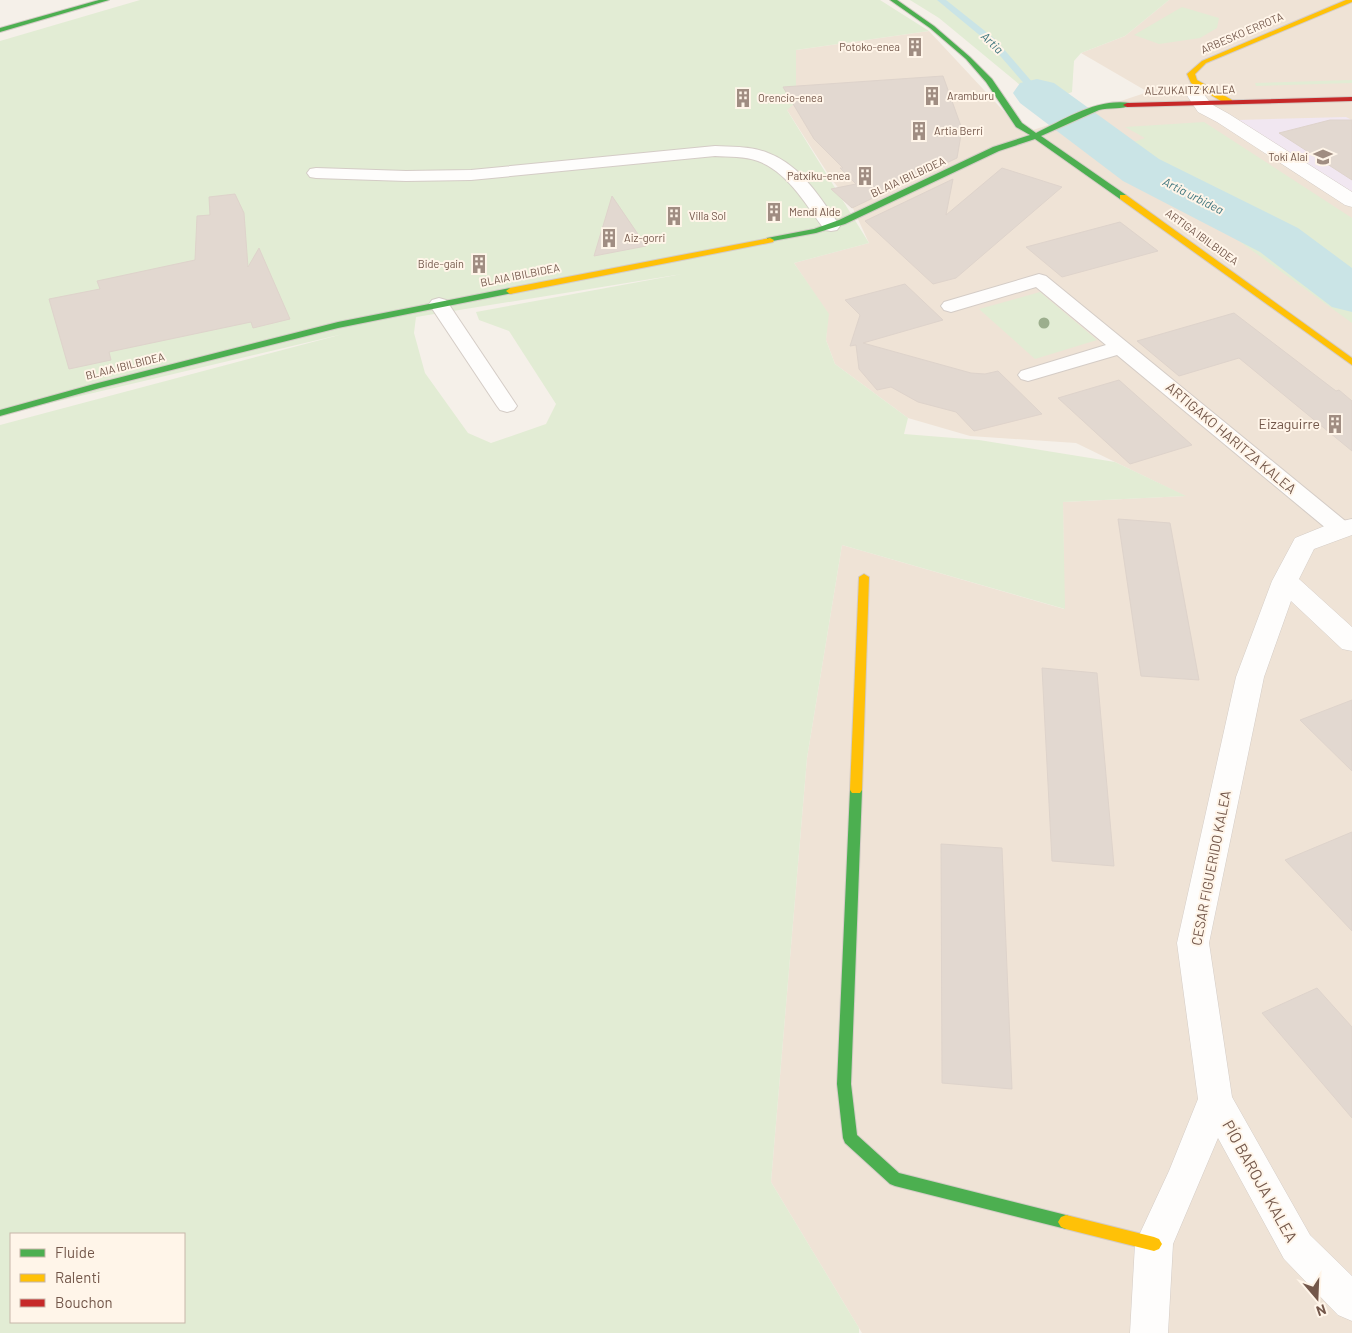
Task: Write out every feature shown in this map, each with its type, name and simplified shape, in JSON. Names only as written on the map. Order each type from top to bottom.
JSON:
[{"type":"main road","points":[[0,30],[106,0]]},
{"type":"main road","name":"ARTIGA IBILBIDEA","points":[[893,0],[922,18],[947,38],[989,80],[1008,111],[1020,126],[1075,162],[1352,362]]},
{"type":"main road","name":"ARBESKO ERROTA","points":[[1229,102],[1194,81],[1190,74],[1204,62],[1350,3]]},
{"type":"main road","name":"ALZUKAITZ KALEA","points":[[1035,136],[1063,122],[1107,105],[1197,98],[1229,102],[1352,99]]},
{"type":"main road","name":"BLAIA IBILBIDEA","points":[[0,413],[97,386],[338,325],[831,226],[996,149],[1035,136]]},
{"type":"main road","points":[[864,577],[844,1084],[850,1138],[895,1179],[1154,1244]]},
{"type":"street","points":[[1197,98],[1204,108],[1223,118],[1352,201]]},
{"type":"street","name":"CESAR FIGUERIDO KALEA","points":[[1148,1333],[1154,1244],[1186,1173],[1214,1099],[1193,943],[1250,677],[1285,582],[1304,544],[1346,528]]},
{"type":"street","points":[[1285,582],[1352,642]]},
{"type":"street","name":"PÍO BAROJA KALEA","points":[[1214,1099],[1297,1247],[1352,1302]]},
{"type":"lane","points":[[316,173],[406,176],[471,175],[715,151],[739,152],[762,156],[781,166],[800,184],[831,226]]},
{"type":"lane","name":"ARTIGAKO HARITZA KALEA","points":[[951,306],[1040,280],[1346,528]]},
{"type":"lane","points":[[439,304],[507,406]]},
{"type":"lane","points":[[1028,376],[1121,347]]},
{"type":"shaded area","points":[[1169,0],[1352,0],[1352,1333],[862,1333],[771,1182],[807,758],[842,545],[1064,609],[1063,502],[1185,496],[1076,443],[970,436],[908,418],[835,364],[826,340],[828,314],[794,263],[869,243],[850,202],[832,180],[787,110],[796,71],[796,50],[929,31],[1024,133],[1148,92],[1081,53],[1125,36]]},
{"type":"shaded area","name":"Toki Alai","points":[[1346,117],[1352,120],[1352,194],[1237,120]]},
{"type":"green space","points":[[140,0],[880,0],[929,31],[796,50],[796,102],[787,110],[869,243],[794,263],[829,314],[826,340],[835,364],[908,418],[904,434],[979,440],[1115,462],[1186,496],[1063,502],[1065,609],[842,545],[807,758],[771,1182],[859,1328],[859,1333],[0,1333],[0,425],[343,334],[0,415],[0,41]],"holes":[[[682,274],[476,312],[479,320],[509,331],[556,404],[546,424],[491,443],[468,433],[425,373],[414,333],[416,317]]]},
{"type":"green space","points":[[910,0],[1169,0],[1125,36],[1081,53],[1074,61],[1072,92],[1043,104],[939,18]]},
{"type":"green space","points":[[1182,7],[1219,18],[1217,28],[1200,38],[1159,44],[1134,35]]},
{"type":"green space","points":[[1352,80],[1352,83],[1256,86],[1255,83]]},
{"type":"green space","points":[[1204,122],[1352,218],[1352,323],[1221,228],[1109,151],[1145,138],[1125,127]]},
{"type":"green space","points":[[1040,292],[1097,340],[1035,359],[979,309]]},
{"type":"building","points":[[943,76],[962,129],[957,158],[852,208],[831,189],[856,184],[814,139],[783,87]]},
{"type":"building","points":[[1330,120],[1352,120],[1352,180],[1279,133]]},
{"type":"building","points":[[1002,168],[1062,187],[956,278],[933,284],[865,221],[953,179],[946,215]]},
{"type":"building","points":[[235,194],[244,213],[248,267],[259,248],[290,319],[253,328],[251,322],[109,352],[111,360],[69,369],[49,299],[100,289],[97,281],[195,260],[197,216],[210,215],[209,197]]},
{"type":"building","name":"Aiz-gorri","points":[[612,196],[646,246],[594,256]]},
{"type":"building","points":[[1120,222],[1158,251],[1062,277],[1026,247]]},
{"type":"building","points":[[905,284],[943,320],[863,343],[971,373],[985,374],[998,371],[1042,414],[974,431],[956,412],[918,402],[891,387],[877,390],[859,369],[856,345],[850,346],[860,315],[845,300]]},
{"type":"building","points":[[1234,313],[1336,391],[1339,390],[1352,401],[1352,451],[1239,358],[1179,376],[1137,341]]},
{"type":"building","points":[[1119,380],[1192,445],[1130,464],[1058,398]]},
{"type":"building","points":[[1118,519],[1170,523],[1199,680],[1141,676]]},
{"type":"building","points":[[1042,668],[1097,673],[1114,866],[1052,861]]},
{"type":"building","points":[[1352,700],[1352,771],[1300,720]]},
{"type":"building","points":[[1352,832],[1352,931],[1285,860]]},
{"type":"building","points":[[941,844],[1002,848],[1012,1089],[942,1083]]},
{"type":"building","points":[[1317,988],[1352,1027],[1352,1118],[1262,1013]]},
{"type":"waterway","name":"Artia","points":[[941,0],[992,41],[1037,93]]},
{"type":"waterway","name":"Artia urbidea","points":[[1037,93],[1141,170],[1279,240],[1352,295]]},
{"type":"traffic: fast","points":[[0,30],[106,0]]},
{"type":"traffic: fast","points":[[893,0],[932,27],[968,58],[989,81],[1019,125],[1067,156],[1123,197]]},
{"type":"traffic: fast","points":[[770,240],[816,231],[842,222],[996,149],[1035,136],[1096,108],[1107,105],[1127,105]]},
{"type":"traffic: fast","points":[[0,413],[97,386],[338,325],[510,291]]},
{"type":"traffic: fast","points":[[856,790],[844,1084],[850,1138],[895,1179],[1066,1222]]},
{"type":"traffic: slow","points":[[1229,102],[1194,81],[1191,74],[1204,62],[1352,0]]},
{"type":"traffic: slow","points":[[1123,197],[1352,362]]},
{"type":"traffic: slow","points":[[510,291],[770,240]]},
{"type":"traffic: slow","points":[[856,790],[864,577]]},
{"type":"traffic: slow","points":[[1066,1222],[1154,1244]]},
{"type":"traffic: jam","points":[[1127,105],[1352,99]]},
{"type":"place","name":"Potoko-enea","points":[[915,47]]},
{"type":"place","name":"Aramburu","points":[[932,96]]},
{"type":"place","name":"Orencio-enea","points":[[743,98]]},
{"type":"place","name":"Artia Berri","points":[[919,131]]},
{"type":"place","name":"Toki Alai","points":[[1323,157]]},
{"type":"place","name":"Patxiku-enea","points":[[865,176]]},
{"type":"place","name":"Mendi Alde","points":[[774,212]]},
{"type":"place","name":"Villa Sol","points":[[674,216]]},
{"type":"place","name":"Aiz-gorri","points":[[609,238]]},
{"type":"place","name":"Bide-gain","points":[[479,264]]},
{"type":"place","name":"Eizaguirre","points":[[1335,424]]}]
